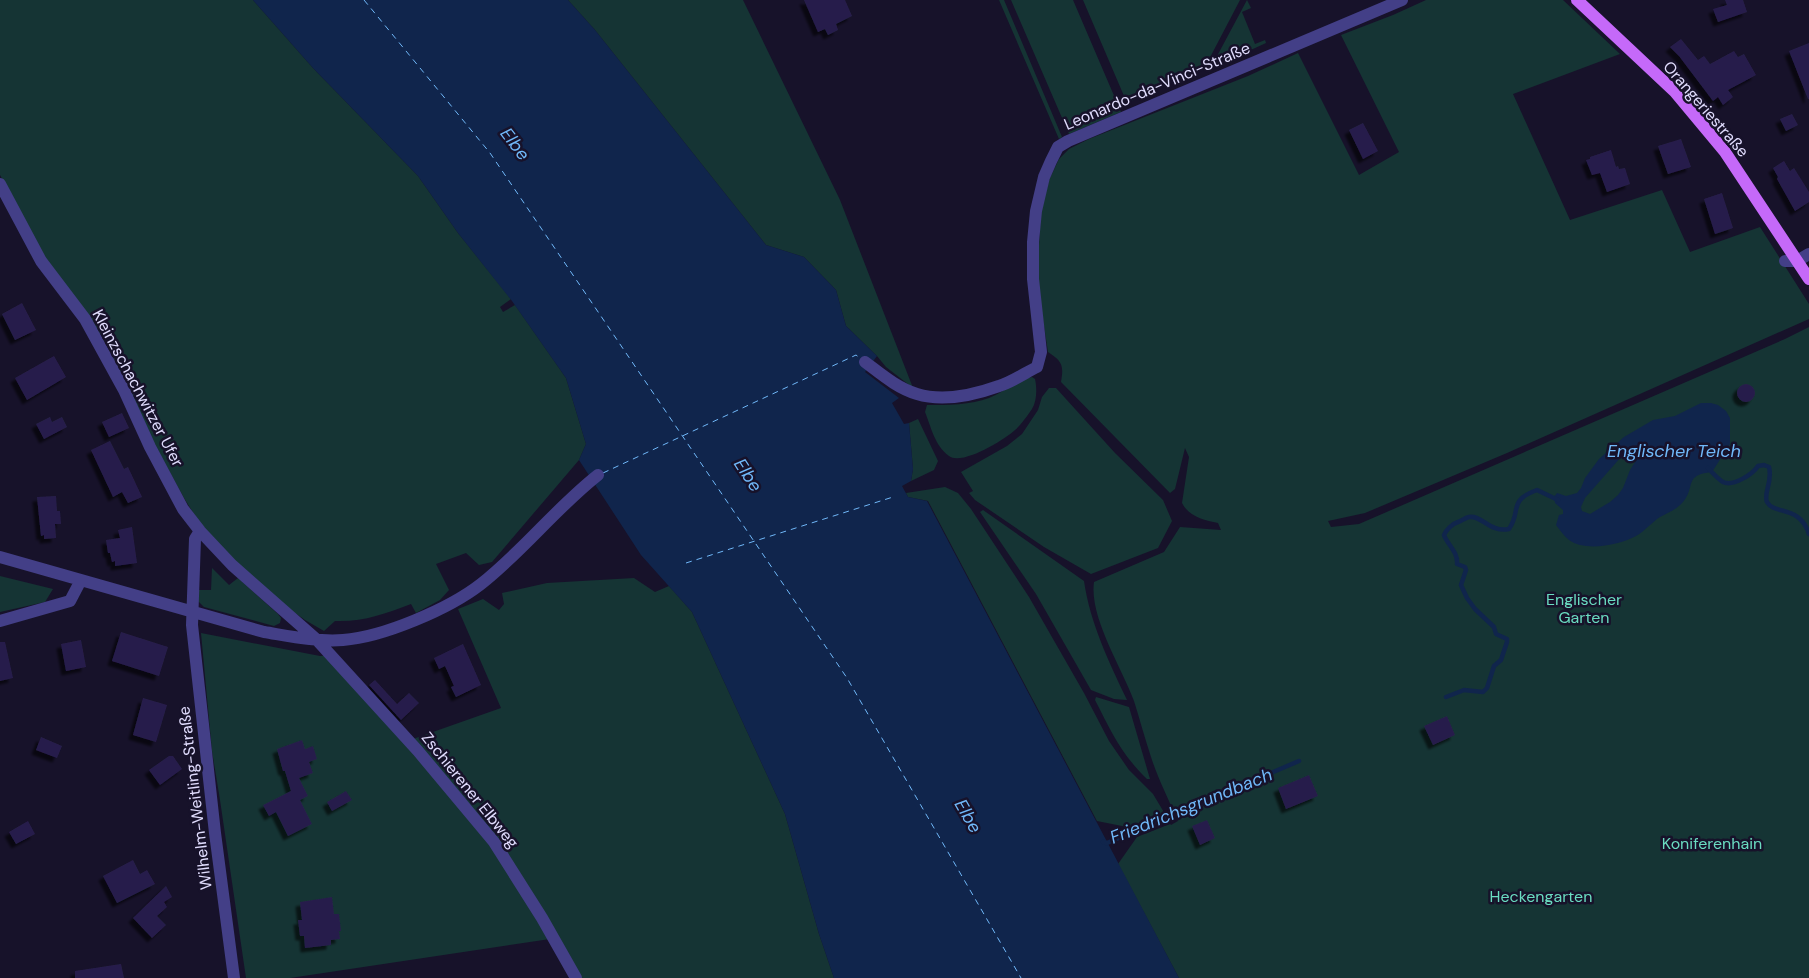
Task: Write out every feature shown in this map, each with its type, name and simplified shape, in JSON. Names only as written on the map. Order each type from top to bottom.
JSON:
[{"type":"main road","name":"Orangeriestraße","points":[[1577,0],[1674,92],[1713,137],[1725,152],[1791,261],[1809,279]]},
{"type":"street","name":"Leonardo-da-Vinci-Straße","points":[[865,362],[891,382],[915,394],[937,398],[969,394],[1001,386],[1037,367],[1041,352],[1032,280],[1033,242],[1036,211],[1044,177],[1058,147],[1402,0]]},
{"type":"street","name":"Kleinzschachwitzer Ufer","points":[[1,187],[41,261],[85,318],[124,390],[150,446],[183,509],[200,531],[232,564],[316,639]]},
{"type":"street","points":[[1791,261],[1809,254]]},
{"type":"street","points":[[0,557],[264,632],[316,639],[342,640],[382,634],[447,606],[481,584],[535,535],[581,488],[598,475]]},
{"type":"street","points":[[193,613],[195,539],[200,531]]},
{"type":"street","points":[[0,621],[70,601],[81,580]]},
{"type":"street","name":"Wilhelm-Weitling-Straße","points":[[193,613],[192,624],[197,679],[234,978]]},
{"type":"street","name":"Zschierener Elbweg","points":[[316,639],[413,745],[494,842],[542,918],[576,978]]},
{"type":"green space","points":[[0,0],[253,0],[313,68],[418,176],[458,233],[511,299],[500,307],[503,312],[515,305],[566,378],[586,444],[579,460],[492,562],[479,565],[466,553],[436,564],[449,590],[440,600],[416,613],[411,604],[365,619],[335,621],[324,631],[288,608],[234,561],[199,522],[154,443],[129,388],[103,338],[44,257],[0,175]]},
{"type":"green space","points":[[568,0],[743,0],[840,200],[913,388],[886,367],[846,326],[836,290],[804,257],[766,245],[595,30]]},
{"type":"green space","points":[[999,0],[1004,0],[1062,137],[1059,139]]},
{"type":"green space","points":[[1011,0],[1073,0],[1121,112],[1069,134]]},
{"type":"green space","points":[[1083,0],[1240,0],[1205,67],[1127,103]]},
{"type":"green space","points":[[1247,0],[1251,8],[1242,12],[1255,44],[1265,40],[1266,43],[1242,54],[1240,52],[1236,54],[1237,56],[1221,63],[1216,58]]},
{"type":"green space","points":[[1426,0],[1563,0],[1620,54],[1513,94],[1570,220],[1662,190],[1690,252],[1760,227],[1809,304],[1809,319],[1507,453],[1365,513],[1328,521],[1331,527],[1359,524],[1809,327],[1809,978],[1179,978],[1118,864],[1137,837],[1178,821],[1154,765],[1129,688],[1101,626],[1096,611],[1094,582],[1164,552],[1180,527],[1221,530],[1218,523],[1193,515],[1182,503],[1189,457],[1185,448],[1175,489],[1170,493],[1061,382],[1061,364],[1048,352],[1037,280],[1041,210],[1049,180],[1059,159],[1069,149],[1089,139],[1248,76],[1298,53],[1359,175],[1399,152],[1341,35]]},
{"type":"green space","points":[[1032,377],[1035,379],[1036,386],[1034,406],[1022,423],[1010,434],[983,451],[963,458],[955,458],[944,452],[934,436],[925,412],[927,405],[975,402]]},
{"type":"green space","points":[[1049,388],[1056,388],[1115,453],[1163,500],[1172,521],[1158,548],[1091,574],[1044,547],[975,500],[969,493],[973,491],[961,472],[1007,446],[1022,434],[1038,410],[1042,397]]},
{"type":"green space","points":[[918,419],[938,461],[934,470],[911,481],[913,469],[909,423]]},
{"type":"green space","points":[[945,487],[958,493],[971,509],[1029,597],[1109,741],[1129,770],[1153,794],[1165,814],[1132,828],[1097,821],[928,501],[908,497],[906,493]]},
{"type":"green space","points":[[983,510],[1084,581],[1095,627],[1127,700],[1114,699],[1091,690],[1036,594],[980,512]]},
{"type":"green space","points":[[212,568],[229,585],[238,578],[278,614],[281,618],[280,623],[274,626],[204,607],[198,601],[199,590],[211,590]]},
{"type":"green space","points":[[0,576],[53,589],[45,602],[0,612]]},
{"type":"green space","points":[[634,578],[655,592],[669,586],[692,612],[785,814],[819,934],[834,978],[578,978],[550,939],[290,978],[246,978],[212,751],[201,633],[320,656],[332,655],[413,739],[501,708],[458,609],[483,599],[499,610],[504,604],[502,593],[547,583]]},
{"type":"green space","points":[[1096,697],[1129,707],[1150,779],[1147,779],[1138,770],[1123,751],[1095,700]]},
{"type":"water","name":"Elbe","points":[[253,0],[568,0],[595,30],[766,245],[804,257],[836,290],[846,326],[877,356],[865,372],[899,398],[892,403],[904,424],[909,423],[913,469],[911,481],[902,486],[908,497],[927,501],[1179,978],[834,978],[819,934],[785,814],[692,612],[641,555],[579,460],[586,444],[566,378],[512,301],[458,233],[418,176],[313,68]]},
{"type":"water","name":"Englischer Teich","points":[[1701,403],[1718,405],[1726,411],[1730,418],[1730,444],[1712,472],[1697,476],[1692,482],[1687,497],[1680,505],[1629,539],[1602,546],[1584,546],[1569,540],[1556,525],[1559,515],[1563,514],[1563,510],[1555,503],[1554,497],[1557,493],[1566,496],[1577,493],[1599,459],[1624,437],[1653,420],[1675,416]],"holes":[[[1632,450],[1639,450],[1641,453],[1618,495],[1590,514],[1582,511],[1581,507],[1585,498],[1621,457]]]},
{"type":"building","points":[[804,0],[845,0],[852,16],[836,24],[838,30],[828,35],[825,29],[818,32]]},
{"type":"building","points":[[1725,0],[1743,0],[1747,12],[1718,22],[1713,9],[1727,5]]},
{"type":"building","points":[[1681,39],[1698,60],[1704,56],[1710,64],[1734,51],[1738,57],[1744,54],[1756,75],[1728,90],[1733,97],[1723,105],[1718,97],[1713,101],[1670,47]]},
{"type":"building","points":[[1809,43],[1809,99],[1808,99],[1789,51]]},
{"type":"building","points":[[1792,114],[1798,125],[1786,131],[1780,119]]},
{"type":"building","points":[[1363,123],[1378,151],[1363,159],[1349,130]]},
{"type":"building","points":[[1681,139],[1691,167],[1668,174],[1658,146]]},
{"type":"building","points":[[1611,150],[1616,167],[1618,166],[1619,169],[1625,168],[1630,184],[1607,192],[1600,173],[1592,175],[1586,160]]},
{"type":"building","points":[[1784,161],[1790,171],[1794,168],[1809,192],[1809,202],[1795,211],[1773,168]]},
{"type":"building","points":[[1722,193],[1733,228],[1715,234],[1704,199]]},
{"type":"building","points":[[22,303],[36,330],[15,340],[2,314]]},
{"type":"building","points":[[54,356],[66,377],[27,400],[15,378]]},
{"type":"building","points":[[1746,384],[1752,387],[1755,393],[1752,399],[1746,402],[1740,399],[1737,393],[1740,387]]},
{"type":"building","points":[[122,413],[129,428],[109,437],[102,422]]},
{"type":"building","points":[[50,417],[52,422],[62,417],[67,427],[44,439],[36,424]]},
{"type":"building","points":[[110,441],[124,469],[128,467],[142,497],[128,503],[122,492],[113,497],[91,450]]},
{"type":"building","points":[[56,496],[57,511],[60,511],[61,524],[55,524],[56,538],[44,539],[44,535],[41,536],[37,497]]},
{"type":"building","points":[[132,527],[137,563],[115,566],[115,561],[112,562],[110,553],[108,553],[106,540],[120,538],[118,530]]},
{"type":"building","points":[[121,632],[168,647],[159,676],[112,661]]},
{"type":"building","points":[[81,640],[86,667],[66,671],[61,644]]},
{"type":"building","points":[[0,642],[5,642],[13,678],[0,681]]},
{"type":"building","points":[[463,644],[481,685],[456,697],[451,687],[454,686],[445,666],[439,669],[434,658]]},
{"type":"building","points":[[375,680],[397,704],[409,693],[419,703],[401,720],[369,685]]},
{"type":"building","points":[[143,698],[167,705],[156,742],[133,735]]},
{"type":"building","points":[[1447,716],[1455,735],[1433,745],[1424,726]]},
{"type":"building","points":[[41,737],[62,746],[57,758],[36,750]]},
{"type":"building","points":[[302,740],[305,749],[313,746],[317,759],[309,762],[313,773],[299,778],[308,796],[300,800],[312,824],[288,836],[276,812],[269,816],[263,805],[291,791],[277,749]]},
{"type":"building","points":[[169,756],[173,756],[182,769],[160,785],[149,770]]},
{"type":"building","points":[[1309,775],[1318,796],[1286,809],[1278,788]]},
{"type":"building","points":[[346,791],[352,800],[332,811],[327,802]]},
{"type":"building","points":[[1207,820],[1215,838],[1200,845],[1192,826]]},
{"type":"building","points":[[28,821],[35,834],[16,844],[9,832]]},
{"type":"building","points":[[133,860],[140,874],[147,870],[155,884],[117,903],[103,876]]},
{"type":"building","points":[[166,886],[172,897],[164,902],[167,907],[157,916],[166,925],[152,938],[133,918]]},
{"type":"building","points":[[332,897],[334,914],[339,914],[340,939],[331,940],[331,945],[305,948],[304,936],[300,936],[298,920],[302,920],[300,902]]},
{"type":"building","points":[[121,964],[124,978],[75,978],[75,971]]},
{"type":"waterway","points":[[1708,468],[1721,481],[1732,483],[1752,473],[1758,466],[1764,465],[1769,467],[1770,478],[1766,495],[1767,502],[1770,506],[1800,519],[1809,534]]},
{"type":"waterway","points":[[1446,697],[1464,690],[1483,692],[1487,688],[1494,666],[1501,660],[1507,639],[1496,634],[1494,627],[1475,609],[1467,598],[1461,585],[1466,570],[1465,567],[1457,564],[1456,556],[1444,535],[1445,533],[1454,524],[1469,517],[1474,517],[1497,529],[1509,529],[1513,523],[1518,502],[1537,490],[1558,500]]},
{"type":"waterway","name":"Friedrichsgrundbach","points":[[1103,842],[1107,843],[1299,761]]},
{"type":"ferry route","points":[[364,0],[490,153],[847,678],[1021,978]]},
{"type":"ferry route","points":[[603,473],[856,355],[860,358]]},
{"type":"ferry route","points":[[686,563],[893,497]]},
{"type":"park label","name":"Englischer Garten","points":[[1584,608]]},
{"type":"park label","name":"Koniferenhain","points":[[1712,843]]},
{"type":"park label","name":"Heckengarten","points":[[1541,896]]}]
